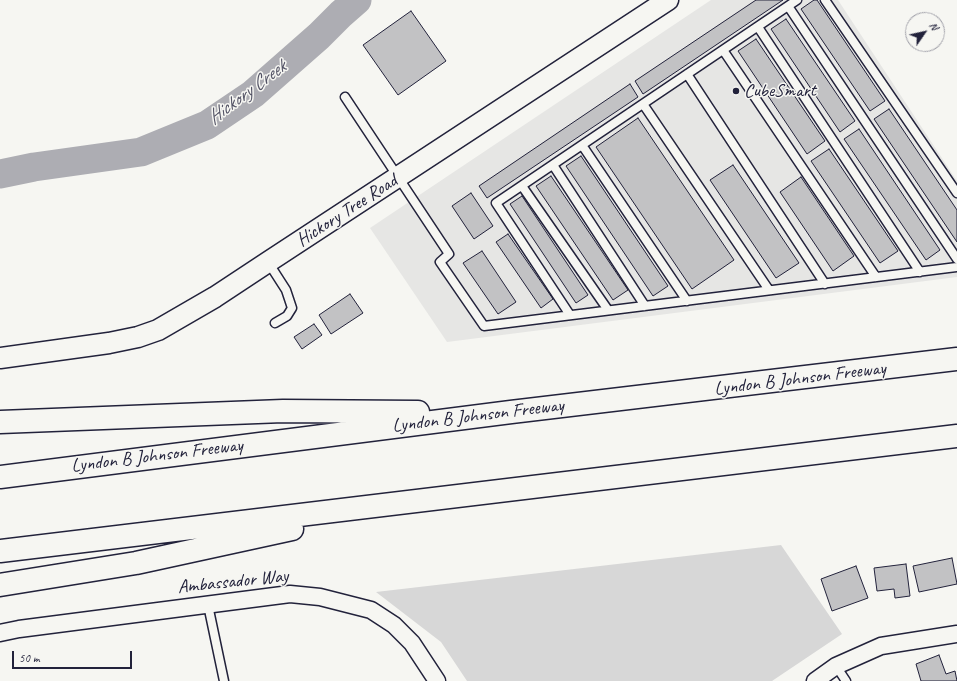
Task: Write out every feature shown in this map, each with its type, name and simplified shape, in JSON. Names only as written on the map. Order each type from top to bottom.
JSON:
[{"type":"highway","name":"Lyndon B Johnson Freeway","points":[[0,477],[511,412],[957,360]]},
{"type":"highway","points":[[0,422],[283,411],[511,412]]},
{"type":"highway","points":[[0,551],[418,502],[957,436]]},
{"type":"highway","points":[[0,586],[136,563],[418,502]]},
{"type":"street","name":"Hickory Tree Road","points":[[0,358],[109,343],[138,337],[164,326],[215,297],[668,0]]},
{"type":"street","name":"Ambassador Way","points":[[0,633],[20,629],[290,594],[320,597],[371,610],[394,625],[407,638],[437,681]]},
{"type":"street","points":[[815,681],[836,666],[857,655],[881,646],[906,640],[957,634]]},
{"type":"lane","points":[[570,315],[496,204],[797,0]]},
{"type":"lane","points":[[825,0],[957,193]]},
{"type":"lane","points":[[788,6],[957,259]]},
{"type":"lane","points":[[758,27],[920,272]]},
{"type":"lane","points":[[723,50],[876,277]]},
{"type":"lane","points":[[687,74],[825,284]]},
{"type":"lane","points":[[345,97],[449,254],[440,262],[484,326],[957,267]]},
{"type":"lane","points":[[643,104],[769,290]]},
{"type":"lane","points":[[582,145],[687,301]]},
{"type":"lane","points":[[553,165],[645,306]]},
{"type":"lane","points":[[522,186],[608,310]]},
{"type":"lane","points":[[268,262],[286,290],[292,308],[287,316],[275,323]]},
{"type":"lane","points":[[208,605],[224,681]]},
{"type":"lane","points":[[836,666],[846,681]]},
{"type":"shaded area","name":"CubeSmart","points":[[711,0],[838,0],[957,181],[957,277],[447,342],[370,228]]},
{"type":"shaded area","points":[[781,545],[842,634],[772,681],[467,681],[441,642],[376,592]]},
{"type":"building","points":[[756,0],[783,0],[643,94],[635,81]]},
{"type":"building","points":[[814,0],[817,0],[885,101],[870,111],[801,9]]},
{"type":"building","points":[[411,11],[446,61],[398,95],[363,45]]},
{"type":"building","points":[[786,19],[855,121],[840,132],[771,29]]},
{"type":"building","points":[[756,39],[825,141],[807,154],[738,51]]},
{"type":"building","points":[[630,84],[638,97],[487,198],[479,186]]},
{"type":"building","points":[[889,109],[957,210],[957,242],[874,119]]},
{"type":"building","points":[[638,118],[734,260],[692,289],[596,147]]},
{"type":"building","points":[[859,129],[940,250],[926,260],[844,139]]},
{"type":"building","points":[[829,149],[898,251],[880,263],[811,161]]},
{"type":"building","points":[[581,156],[668,286],[653,296],[566,166]]},
{"type":"building","points":[[733,165],[799,263],[776,278],[710,180]]},
{"type":"building","points":[[551,176],[628,290],[613,300],[536,186]]},
{"type":"building","points":[[801,177],[854,256],[833,271],[780,192]]},
{"type":"building","points":[[471,193],[493,226],[474,239],[452,206]]},
{"type":"building","points":[[522,196],[588,295],[576,303],[510,204]]},
{"type":"building","points":[[508,234],[553,299],[541,308],[496,242]]},
{"type":"building","points":[[482,251],[516,302],[498,314],[463,263]]},
{"type":"building","points":[[350,294],[363,313],[331,334],[319,315]]},
{"type":"building","points":[[314,324],[322,335],[302,349],[294,337]]},
{"type":"building","points":[[952,558],[957,584],[919,592],[913,566]]},
{"type":"building","points":[[906,564],[910,596],[895,598],[894,589],[877,591],[874,568]]},
{"type":"building","points":[[856,566],[868,598],[832,611],[821,579]]},
{"type":"building","points":[[939,655],[946,674],[955,671],[957,681],[921,681],[916,664]]},
{"type":"waterway","name":"Hickory Creek","points":[[0,174],[34,167],[141,152],[207,125],[253,94],[319,36],[357,0]]},
{"type":"place","name":"CubeSmart","points":[[736,91]]}]
